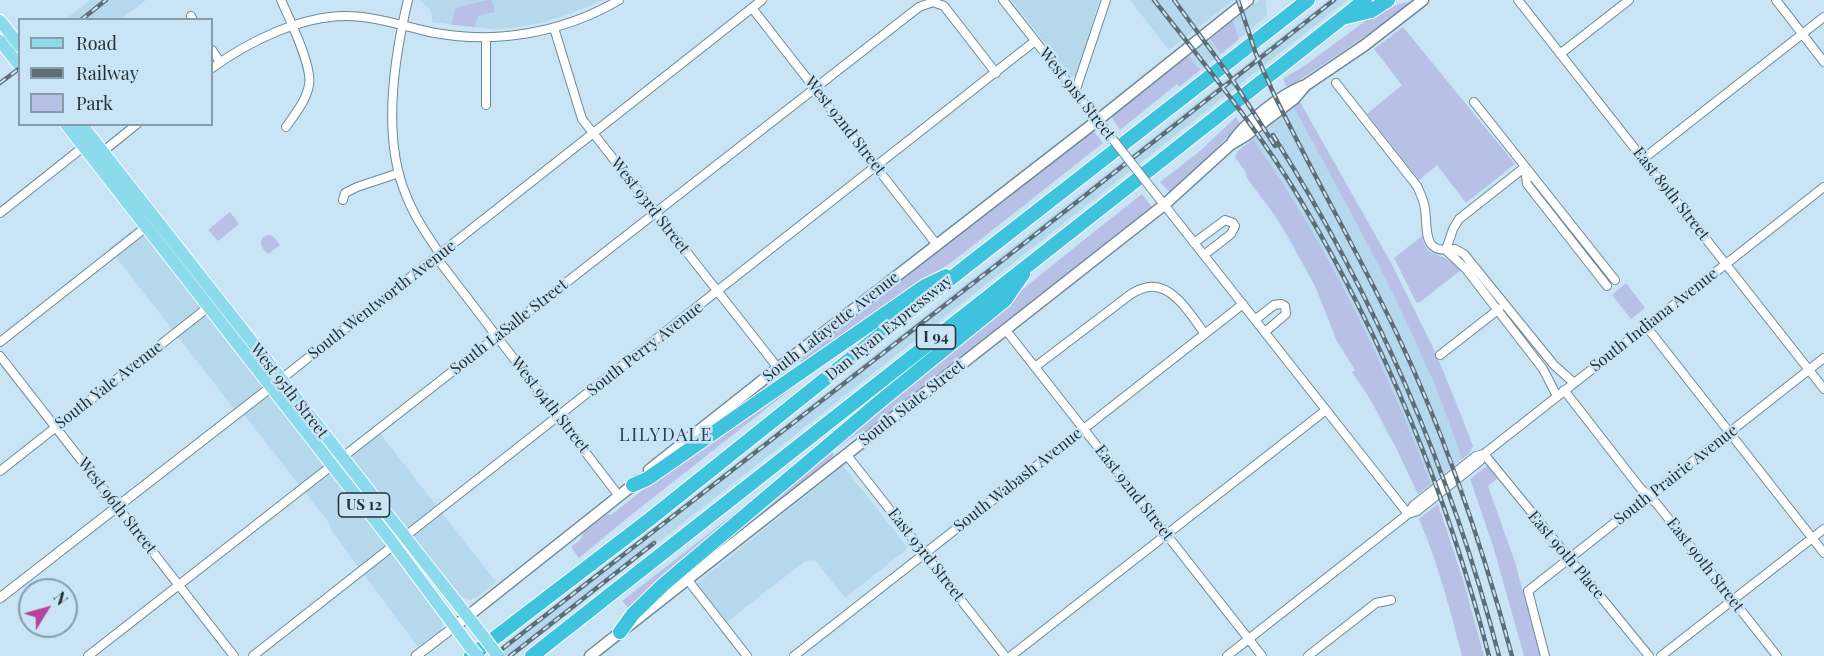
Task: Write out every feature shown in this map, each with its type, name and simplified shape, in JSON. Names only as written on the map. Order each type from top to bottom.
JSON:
[{"type":"highway","name":"Dan Ryan Expressway","points":[[473,653],[650,519],[964,268],[1308,0]]},
{"type":"highway","name":"I 94","points":[[531,656],[1365,0]]},
{"type":"highway","points":[[1341,18],[1371,11],[1388,0]]},
{"type":"highway","points":[[620,632],[633,614],[664,584],[868,411],[1005,300],[1032,262]]},
{"type":"highway","points":[[633,485],[647,479],[925,286],[964,268]]},
{"type":"main road","name":"South Lafayette Avenue","points":[[454,627],[778,368],[1098,120],[1248,0]]},
{"type":"main road","name":"South State Street","points":[[590,656],[1164,205],[1230,145],[1241,129],[1291,91],[1306,85],[1365,45],[1423,0]]},
{"type":"main road","points":[[0,21],[3,38],[18,63]]},
{"type":"main road","points":[[3,38],[18,45]]},
{"type":"main road","name":"West 95th Street","points":[[68,126],[98,155],[400,542],[467,616],[498,656]]},
{"type":"main road","name":"West 95th Street","points":[[82,126],[88,143]]},
{"type":"main road","name":"West 95th Street","points":[[400,542],[428,588],[473,653]]},
{"type":"street","points":[[281,0],[306,63],[310,83],[302,104],[286,127]]},
{"type":"street","name":"West 94th Street","points":[[408,0],[402,24],[392,105],[392,141],[405,194],[438,256],[619,496]]},
{"type":"street","points":[[213,67],[258,41],[293,26],[321,18],[346,16],[402,24],[431,32],[486,38],[554,28],[599,12],[619,0]]},
{"type":"street","name":"South Wentworth Avenue","points":[[0,598],[762,0]]},
{"type":"street","name":"West 91st Street","points":[[1003,0],[1408,514]]},
{"type":"street","points":[[1075,92],[1106,0]]},
{"type":"street","name":"East 89th Street","points":[[1518,0],[1824,389]]},
{"type":"street","points":[[1560,54],[1629,0]]},
{"type":"street","points":[[1776,0],[1824,62]]},
{"type":"street","name":"South LaSalle Street","points":[[88,656],[919,7],[933,2],[944,6],[996,73]]},
{"type":"street","name":"West 92nd Street","points":[[752,8],[937,245]]},
{"type":"street","points":[[1643,159],[1824,18]]},
{"type":"street","name":"West 93rd Street","points":[[554,28],[582,119],[778,368]]},
{"type":"street","points":[[486,38],[486,105]]},
{"type":"street","name":"South Perry Avenue","points":[[253,656],[1035,41]]},
{"type":"street","points":[[213,52],[220,62]]},
{"type":"street","name":"East 90th Street","points":[[1336,83],[1417,186],[1424,203],[1428,239],[1431,244],[1437,249],[1455,249],[1464,254],[1554,365],[1574,383]]},
{"type":"street","points":[[1474,102],[1615,280]]},
{"type":"street","points":[[98,155],[134,126]]},
{"type":"street","points":[[0,213],[88,143]]},
{"type":"street","points":[[1446,250],[1459,219],[1525,167]]},
{"type":"street","points":[[1525,167],[1527,184],[1607,286]]},
{"type":"street","points":[[343,200],[345,193],[357,187],[399,173]]},
{"type":"street","name":"South Indiana Avenue","points":[[1227,656],[1408,514],[1413,506],[1459,469],[1476,456],[1484,454],[1824,186]]},
{"type":"street","points":[[1194,243],[1225,220],[1233,223],[1235,226],[1230,234],[1204,255]]},
{"type":"street","points":[[0,342],[151,224]]},
{"type":"street","name":"East 90th Street","points":[[1446,250],[1466,269],[1561,393],[1641,488],[1658,504],[1777,656]]},
{"type":"street","points":[[1035,368],[1131,294],[1148,287],[1157,287],[1171,294],[1205,334]]},
{"type":"street","name":"South Yale Avenue","points":[[0,471],[213,303]]},
{"type":"street","points":[[1255,320],[1277,303],[1285,306],[1286,314],[1265,332]]},
{"type":"street","name":"South Wabash Avenue","points":[[794,656],[1243,304]]},
{"type":"street","points":[[1440,355],[1505,304]]},
{"type":"street","points":[[1646,326],[1824,552]]},
{"type":"street","name":"East 92nd Street","points":[[1005,329],[1262,656]]},
{"type":"street","name":"West 96th Street","points":[[0,356],[234,656]]},
{"type":"street","name":"South Prairie Avenue","points":[[1545,656],[1528,591],[1824,358]]},
{"type":"street","points":[[1011,656],[1326,410]]},
{"type":"street","name":"East 93rd Street","points":[[846,454],[1005,656]]},
{"type":"street","name":"East 90th Place","points":[[1484,454],[1649,656]]},
{"type":"street","points":[[1662,656],[1824,529]]},
{"type":"street","points":[[687,579],[747,656]]},
{"type":"street","points":[[1308,656],[1376,603],[1391,600]]},
{"type":"street","name":"South Lafayette Avenue","points":[[416,656],[454,627]]},
{"type":"shaded area","points":[[90,0],[146,0],[122,18],[67,18]]},
{"type":"shaded area","points":[[419,0],[604,0],[545,22],[490,29],[432,22],[430,9]]},
{"type":"shaded area","points":[[1011,0],[1099,0],[1078,74],[1072,77]]},
{"type":"shaded area","points":[[1130,0],[1234,0],[1169,50]]},
{"type":"shaded area","points":[[1259,0],[1266,0],[1267,16],[1239,39],[1233,20]]},
{"type":"shaded area","points":[[1328,0],[1347,0],[514,656],[490,656]]},
{"type":"shaded area","points":[[1210,39],[1221,54],[1200,70],[1188,55]]},
{"type":"shaded area","points":[[1300,102],[1391,263],[1431,343],[1473,446],[1469,453],[1418,494],[1368,394],[1352,372],[1355,370],[1337,341],[1316,288],[1276,217],[1247,178],[1235,157],[1238,151]]},
{"type":"shaded area","points":[[139,225],[403,563],[443,623],[442,629],[418,647],[331,530],[330,524],[238,407],[235,410],[109,248]]},
{"type":"shaded area","points":[[374,426],[496,582],[477,597],[470,600],[461,597],[343,450]]},
{"type":"shaded area","points":[[843,466],[908,548],[845,598],[815,560],[805,561],[727,622],[696,584]]},
{"type":"green space","points":[[492,0],[495,12],[478,16],[475,27],[452,25],[455,8]]},
{"type":"green space","points":[[1413,1],[1382,25],[1295,83],[1286,86],[1283,79],[1383,8]]},
{"type":"green space","points":[[1233,20],[1239,39],[1221,54],[1210,39]]},
{"type":"green space","points":[[1403,27],[1515,164],[1466,203],[1437,165],[1419,180],[1367,114],[1402,85],[1374,49]]},
{"type":"green space","points":[[1188,55],[1200,70],[1179,87],[1177,84],[1120,130],[1111,116]]},
{"type":"green space","points":[[1300,102],[1391,263],[1437,356],[1473,446],[1462,459],[1436,388],[1396,299],[1294,107]]},
{"type":"green space","points":[[1236,117],[1241,126],[1170,192],[1160,182],[1200,151]]},
{"type":"green space","points":[[1092,131],[1103,143],[957,258],[699,439],[773,380],[775,382],[800,363],[799,359]]},
{"type":"green space","points":[[1253,139],[1306,221],[1374,349],[1431,484],[1418,494],[1379,416],[1352,372],[1355,370],[1337,341],[1316,288],[1290,239],[1235,157],[1238,151]]},
{"type":"green space","points":[[1142,194],[1152,207],[850,445],[859,436],[857,434],[832,452],[834,455],[830,460],[703,560],[920,374]]},
{"type":"green space","points":[[230,212],[239,224],[218,241],[208,230]]},
{"type":"green space","points":[[269,235],[274,237],[280,245],[268,254],[261,242],[263,237]]},
{"type":"green space","points":[[1422,236],[1429,252],[1447,259],[1461,270],[1420,302],[1416,302],[1394,258]]},
{"type":"green space","points":[[1626,283],[1645,308],[1631,319],[1612,295]]},
{"type":"green space","points":[[837,353],[579,558],[571,547],[581,539],[584,531],[608,514],[611,515],[689,454]]},
{"type":"green space","points":[[1488,465],[1498,478],[1488,486],[1515,562],[1540,656],[1524,656],[1493,546],[1470,479]]},
{"type":"green space","points":[[775,482],[630,610],[622,601]]},
{"type":"green space","points":[[1438,504],[1464,583],[1484,656],[1462,656],[1438,569],[1419,519]]},
{"type":"railway","points":[[84,18],[106,0]]},
{"type":"railway","points":[[1154,0],[1231,98],[1285,175],[1332,255],[1360,309],[1387,365],[1434,479],[1473,597],[1489,656]]},
{"type":"railway","points":[[1174,0],[1232,79],[1275,146]]},
{"type":"railway","points":[[1238,0],[1256,54],[1272,90],[1381,301],[1431,411],[1462,491],[1512,656]]},
{"type":"railway","points":[[493,656],[1334,0]]},
{"type":"railway","points":[[0,83],[18,70]]},
{"type":"railway","points":[[1273,135],[1345,259],[1406,387],[1458,519],[1499,656]]},
{"type":"railway","points":[[510,656],[654,543]]},
{"type":"district","name":"LILYDALE","points":[[666,435]]}]
